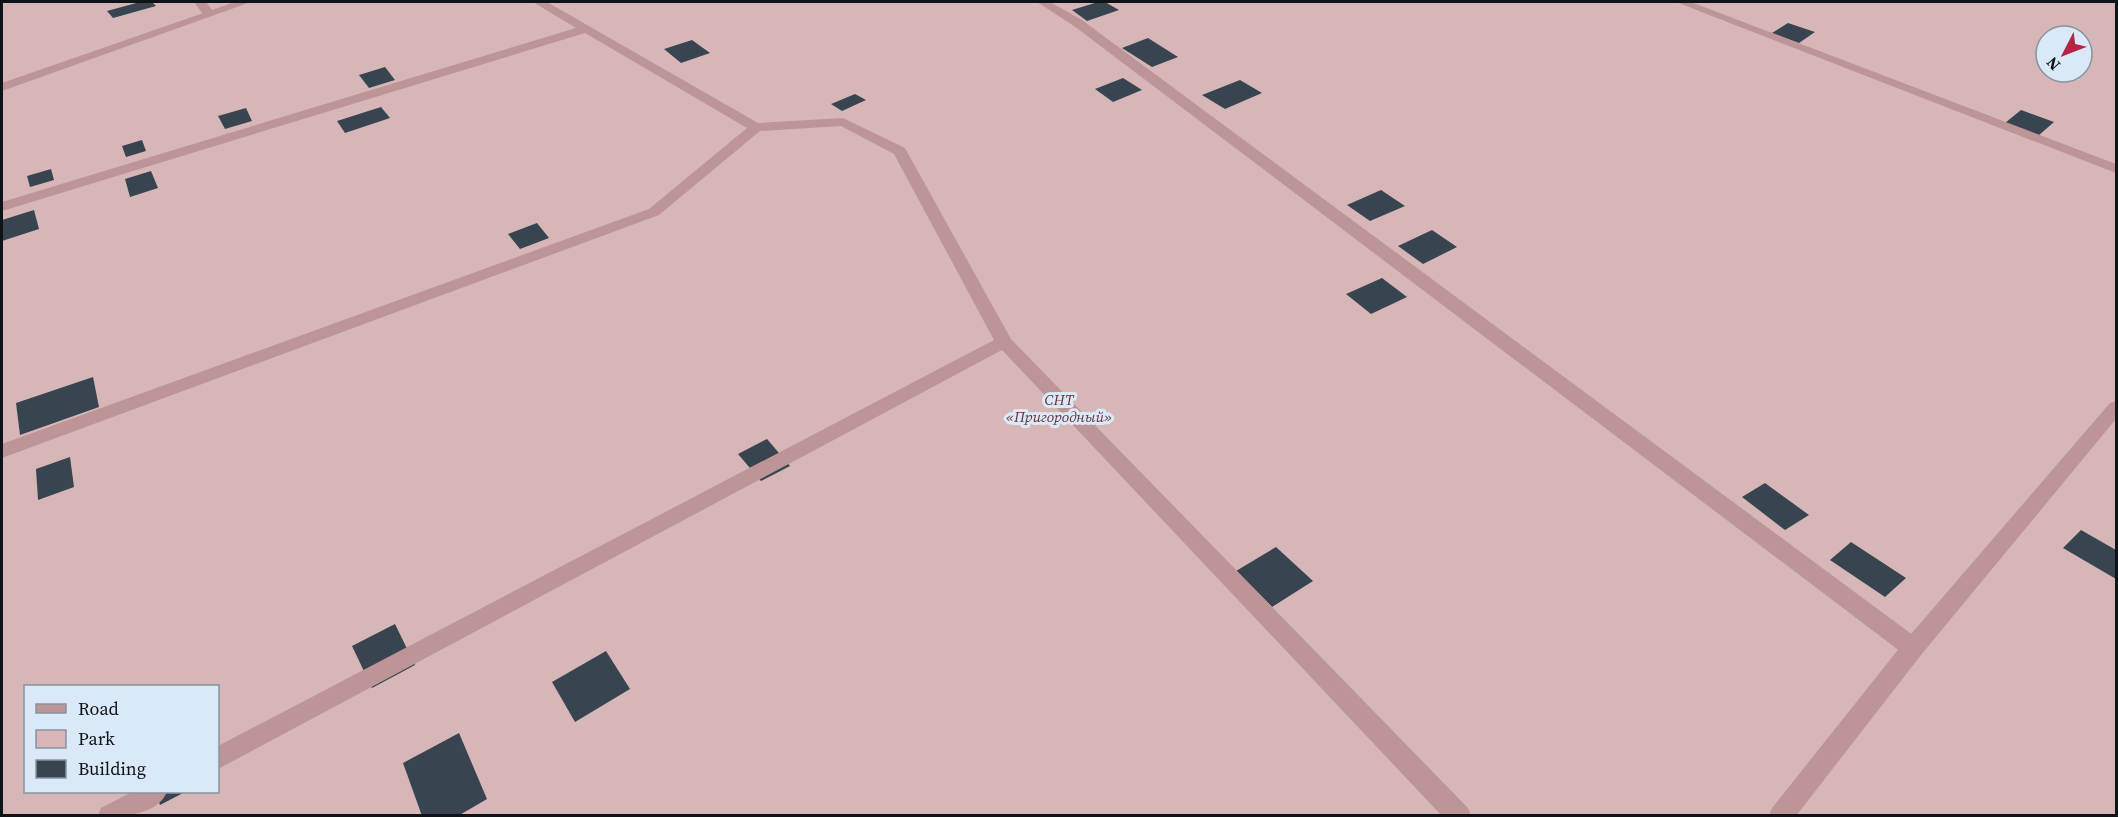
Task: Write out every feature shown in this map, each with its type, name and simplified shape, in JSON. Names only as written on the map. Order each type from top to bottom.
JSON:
[{"type":"street","points":[[200,2],[209,14]]},
{"type":"street","points":[[2,87],[245,2]]},
{"type":"street","points":[[539,2],[756,127],[843,122],[900,151],[1004,342],[1459,816]]},
{"type":"street","points":[[1043,2],[1078,23],[1913,648]]},
{"type":"street","points":[[1682,2],[2116,169]]},
{"type":"street","points":[[2,207],[586,29]]},
{"type":"street","points":[[2,451],[654,212],[756,127]]},
{"type":"street","points":[[219,757],[1004,342]]},
{"type":"street","points":[[1781,816],[1913,648],[2116,407]]},
{"type":"street","points":[[110,816],[153,793]]},
{"type":"green space","name":"СНТ «Пригородный»","points":[[2,2],[2116,2],[2116,815],[2,815]]},
{"type":"building","points":[[140,2],[152,2],[156,6],[113,18],[107,11]]},
{"type":"building","points":[[1105,2],[1119,10],[1087,21],[1072,10]]},
{"type":"building","points":[[1788,23],[1815,32],[1799,43],[1772,33]]},
{"type":"building","points":[[1148,38],[1178,57],[1152,67],[1122,48]]},
{"type":"building","points":[[692,40],[710,53],[681,63],[664,49]]},
{"type":"building","points":[[385,67],[395,80],[369,88],[359,75]]},
{"type":"building","points":[[1123,78],[1142,90],[1113,102],[1095,89]]},
{"type":"building","points":[[1240,80],[1262,93],[1225,109],[1202,95]]},
{"type":"building","points":[[855,94],[866,100],[842,111],[831,104]]},
{"type":"building","points":[[381,107],[390,118],[345,133],[337,121]]},
{"type":"building","points":[[246,108],[252,121],[225,129],[218,116]]},
{"type":"building","points":[[2021,110],[2054,122],[2038,136],[2005,123]]},
{"type":"building","points":[[142,140],[146,151],[126,157],[122,146]]},
{"type":"building","points":[[51,169],[54,180],[30,187],[27,176]]},
{"type":"building","points":[[151,171],[158,188],[130,197],[125,179]]},
{"type":"building","points":[[1381,190],[1405,206],[1370,221],[1347,205]]},
{"type":"building","points":[[34,210],[39,229],[2,241],[2,220]]},
{"type":"building","points":[[537,223],[549,238],[520,249],[508,234]]},
{"type":"building","points":[[1432,230],[1457,247],[1423,264],[1398,246]]},
{"type":"building","points":[[1382,278],[1407,297],[1371,314],[1346,294]]},
{"type":"building","points":[[93,377],[99,407],[20,435],[16,403]]},
{"type":"building","points":[[767,439],[790,466],[761,481],[738,454]]},
{"type":"building","points":[[70,457],[74,487],[38,500],[36,469]]},
{"type":"building","points":[[1765,483],[1809,515],[1785,530],[1742,497]]},
{"type":"building","points":[[2081,530],[2116,550],[2116,579],[2063,548]]},
{"type":"building","points":[[1851,542],[1906,578],[1885,597],[1830,560]]},
{"type":"building","points":[[1276,547],[1313,581],[1272,607],[1236,571]]},
{"type":"building","points":[[395,624],[415,665],[372,688],[352,646]]},
{"type":"building","points":[[606,651],[630,689],[575,722],[552,682]]},
{"type":"building","points":[[459,733],[487,799],[458,816],[422,816],[403,763]]},
{"type":"building","points":[[155,793],[183,793],[160,805]]}]
